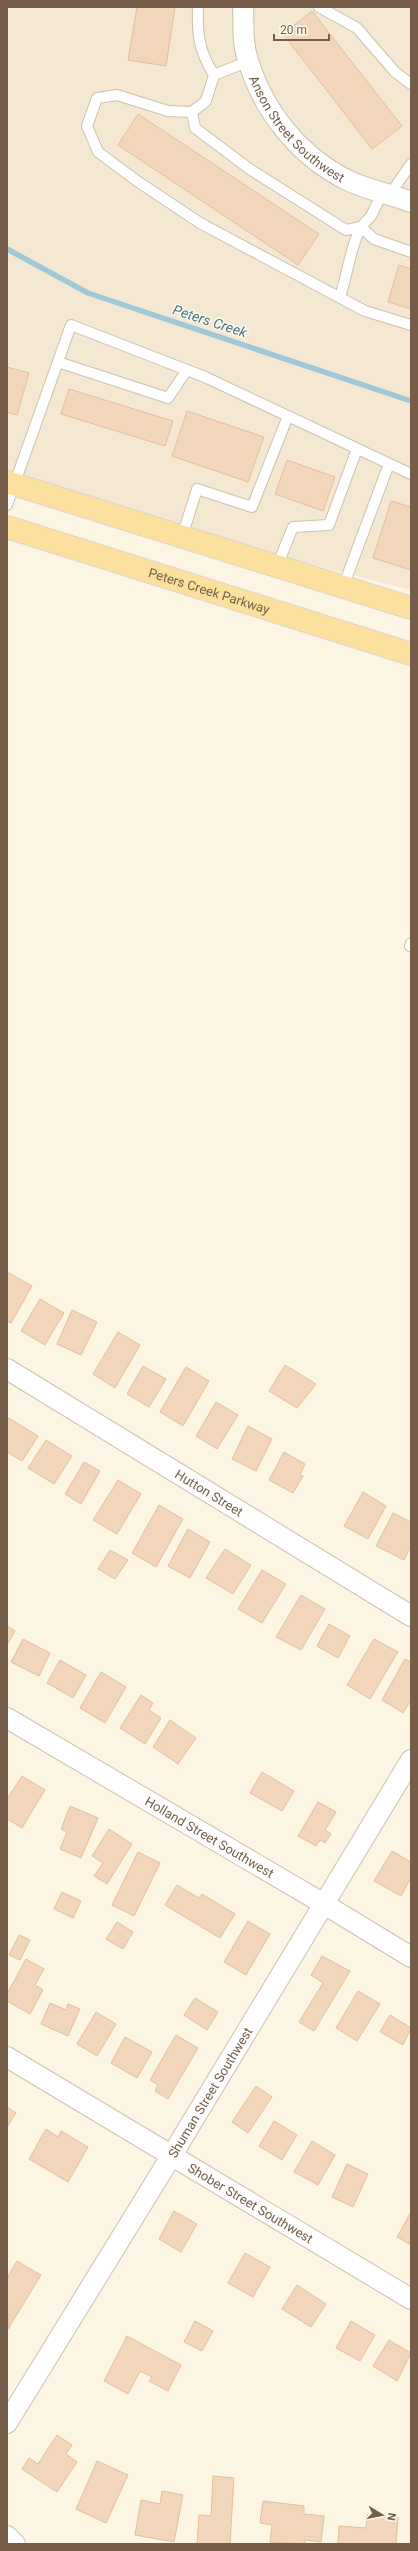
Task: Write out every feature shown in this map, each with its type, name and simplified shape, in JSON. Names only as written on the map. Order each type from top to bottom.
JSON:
[{"type":"main road","points":[[9,490],[182,537],[411,608]]},
{"type":"main road","name":"Peters Creek Parkway","points":[[7,527],[411,654]]},
{"type":"street","name":"Anson Street Southwest","points":[[242,7],[246,52],[259,92],[282,126],[312,157],[348,180],[411,202]]},
{"type":"street","name":"Hutton Street","points":[[7,1369],[411,1616]]},
{"type":"street","name":"Holland Street Southwest","points":[[7,1718],[324,1904],[411,1957]]},
{"type":"street","name":"Shuman Street Southwest","points":[[7,2423],[172,2155],[411,1760]]},
{"type":"street","name":"Shober Street Southwest","points":[[7,2057],[411,2299]]},
{"type":"street","points":[[7,2536],[15,2544]]},
{"type":"lane","points":[[198,7],[197,32],[203,58],[214,75]]},
{"type":"lane","points":[[318,7],[356,28],[395,72],[411,84]]},
{"type":"lane","points":[[214,75],[249,61]]},
{"type":"lane","points":[[214,75],[206,101],[192,112],[168,111],[117,94],[97,98],[87,126],[98,152],[137,181],[200,223],[365,311],[411,325]]},
{"type":"lane","points":[[192,112],[195,128],[251,170],[346,230],[362,227]]},
{"type":"lane","points":[[340,297],[352,259],[354,239],[387,193],[411,164]]},
{"type":"lane","points":[[362,227],[374,239],[411,252]]},
{"type":"lane","points":[[9,490],[71,325],[187,370],[411,474]]},
{"type":"lane","points":[[58,362],[168,398],[187,370]]},
{"type":"lane","points":[[182,537],[197,489],[252,507],[288,416]]},
{"type":"lane","points":[[277,566],[293,528],[329,525],[357,449]]},
{"type":"lane","points":[[343,587],[389,464]]},
{"type":"shaded area","points":[[7,7],[411,7],[411,590],[73,503],[7,482]]},
{"type":"building","points":[[137,7],[175,7],[166,66],[128,60]]},
{"type":"building","points":[[312,11],[402,126],[372,149],[283,34]]},
{"type":"building","points":[[138,114],[319,234],[298,265],[118,145]]},
{"type":"building","points":[[399,265],[411,269],[411,309],[388,302]]},
{"type":"building","points":[[7,367],[29,373],[17,415],[7,412]]},
{"type":"building","points":[[69,389],[173,421],[165,446],[61,414]]},
{"type":"building","points":[[187,411],[264,437],[248,482],[172,456]]},
{"type":"building","points":[[287,460],[335,477],[323,511],[275,494]]},
{"type":"building","points":[[391,501],[411,507],[411,570],[373,558]]},
{"type":"building","points":[[7,1272],[32,1286],[11,1323],[7,1321]]},
{"type":"building","points":[[40,1299],[64,1313],[45,1345],[21,1331]]},
{"type":"building","points":[[72,1310],[97,1322],[81,1355],[57,1344]]},
{"type":"building","points":[[118,1332],[140,1345],[115,1388],[93,1374]]},
{"type":"building","points":[[285,1365],[316,1384],[297,1408],[269,1391]]},
{"type":"building","points":[[143,1366],[166,1379],[149,1407],[127,1394]]},
{"type":"building","points":[[186,1367],[209,1381],[183,1426],[160,1412]]},
{"type":"building","points":[[216,1402],[238,1415],[217,1449],[196,1436]]},
{"type":"building","points":[[9,1418],[38,1436],[22,1461],[7,1452],[7,1422]]},
{"type":"building","points":[[248,1426],[272,1439],[256,1471],[232,1459]]},
{"type":"building","points":[[46,1440],[72,1456],[54,1484],[28,1468]]},
{"type":"building","points":[[284,1452],[305,1464],[300,1475],[303,1476],[293,1493],[269,1480]]},
{"type":"building","points":[[84,1462],[100,1471],[81,1504],[65,1494]]},
{"type":"building","points":[[118,1480],[141,1494],[117,1534],[93,1520]]},
{"type":"building","points":[[363,1492],[386,1506],[368,1539],[344,1526]]},
{"type":"building","points":[[159,1505],[183,1519],[156,1567],[132,1553]]},
{"type":"building","points":[[393,1513],[411,1522],[411,1546],[404,1560],[376,1546]]},
{"type":"building","points":[[188,1529],[210,1542],[190,1578],[168,1566]]},
{"type":"building","points":[[225,1549],[251,1565],[233,1594],[206,1578]]},
{"type":"building","points":[[110,1550],[128,1560],[115,1579],[98,1569]]},
{"type":"building","points":[[262,1570],[286,1584],[262,1623],[238,1609]]},
{"type":"building","points":[[301,1595],[325,1609],[301,1650],[276,1637]]},
{"type":"building","points":[[329,1624],[350,1636],[338,1658],[317,1646]]},
{"type":"building","points":[[7,1626],[15,1631],[7,1645]]},
{"type":"building","points":[[23,1639],[50,1653],[39,1676],[11,1662]]},
{"type":"building","points":[[374,1639],[398,1652],[370,1699],[347,1685]]},
{"type":"building","points":[[405,1659],[411,1662],[411,1700],[403,1713],[382,1700]]},
{"type":"building","points":[[60,1660],[86,1675],[73,1698],[47,1683]]},
{"type":"building","points":[[101,1672],[126,1687],[105,1723],[80,1708]]},
{"type":"building","points":[[141,1695],[153,1703],[149,1710],[161,1718],[145,1744],[120,1728]]},
{"type":"building","points":[[170,1720],[196,1738],[178,1764],[153,1747]]},
{"type":"building","points":[[262,1772],[294,1791],[282,1811],[250,1793]]},
{"type":"building","points":[[22,1776],[45,1790],[22,1828],[7,1819],[7,1799]]},
{"type":"building","points":[[318,1802],[336,1812],[325,1830],[331,1834],[325,1843],[320,1840],[316,1846],[298,1836]]},
{"type":"building","points":[[70,1806],[98,1818],[81,1858],[60,1849],[67,1832],[61,1829]]},
{"type":"building","points":[[109,1829],[132,1844],[107,1884],[94,1876],[103,1863],[92,1856]]},
{"type":"building","points":[[392,1851],[411,1862],[411,1878],[401,1896],[374,1881]]},
{"type":"building","points":[[138,1852],[160,1863],[134,1916],[112,1905]]},
{"type":"building","points":[[177,1885],[199,1898],[202,1894],[235,1914],[220,1938],[165,1905]]},
{"type":"building","points":[[62,1892],[81,1901],[73,1918],[54,1909]]},
{"type":"building","points":[[248,1921],[270,1934],[246,1975],[224,1962]]},
{"type":"building","points":[[117,1922],[133,1932],[123,1949],[106,1939]]},
{"type":"building","points":[[19,1935],[30,1940],[20,1960],[9,1955]]},
{"type":"building","points":[[322,1956],[350,1971],[314,2031],[299,2022],[323,1983],[311,1975]]},
{"type":"building","points":[[26,1959],[44,1969],[35,1985],[43,1990],[30,2014],[7,2001],[7,1994]]},
{"type":"building","points":[[358,1991],[380,2004],[357,2041],[336,2028]]},
{"type":"building","points":[[195,1998],[218,2012],[207,2030],[184,2015]]},
{"type":"building","points":[[50,2003],[66,2010],[68,2004],[80,2009],[68,2036],[41,2024]]},
{"type":"building","points":[[96,2012],[116,2024],[97,2056],[77,2044]]},
{"type":"building","points":[[390,2015],[411,2028],[403,2045],[380,2032]]},
{"type":"building","points":[[176,2035],[198,2048],[168,2099],[155,2091],[158,2085],[150,2080]]},
{"type":"building","points":[[125,2037],[152,2052],[137,2078],[111,2063]]},
{"type":"building","points":[[256,2086],[272,2097],[248,2133],[232,2122]]},
{"type":"building","points":[[7,2107],[16,2113],[7,2127]]},
{"type":"building","points":[[274,2121],[297,2135],[282,2160],[259,2146]]},
{"type":"building","points":[[46,2129],[58,2137],[61,2131],[88,2147],[68,2182],[29,2159]]},
{"type":"building","points":[[312,2141],[335,2155],[318,2185],[294,2172]]},
{"type":"building","points":[[347,2164],[368,2174],[353,2207],[332,2197]]},
{"type":"building","points":[[174,2211],[197,2224],[181,2252],[159,2239]]},
{"type":"building","points":[[411,2212],[411,2245],[397,2237]]},
{"type":"building","points":[[245,2253],[270,2267],[253,2297],[228,2283]]},
{"type":"building","points":[[17,2261],[41,2275],[8,2329],[7,2278]]},
{"type":"building","points":[[297,2285],[326,2304],[311,2327],[282,2309]]},
{"type":"building","points":[[195,2321],[213,2331],[202,2351],[184,2342]]},
{"type":"building","points":[[351,2321],[375,2335],[360,2361],[336,2348]]},
{"type":"building","points":[[127,2336],[181,2365],[168,2391],[149,2381],[152,2377],[140,2371],[128,2394],[104,2381]]},
{"type":"building","points":[[389,2340],[411,2353],[397,2381],[373,2366]]},
{"type":"building","points":[[57,2435],[72,2445],[66,2454],[77,2462],[57,2492],[22,2469],[29,2458],[38,2464]]},
{"type":"building","points":[[97,2461],[128,2475],[106,2523],[76,2509]]},
{"type":"building","points":[[213,2476],[234,2478],[230,2544],[197,2544],[199,2515],[211,2516]]},
{"type":"building","points":[[162,2491],[183,2495],[174,2542],[135,2535],[141,2500],[160,2504]]},
{"type":"building","points":[[263,2501],[304,2506],[304,2514],[324,2516],[321,2542],[305,2540],[305,2544],[270,2542],[272,2525],[260,2523]]},
{"type":"building","points":[[367,2515],[398,2518],[396,2544],[338,2544],[339,2526],[366,2528]]},
{"type":"waterway","name":"Peters Creek","points":[[7,249],[88,293],[411,401]]}]
